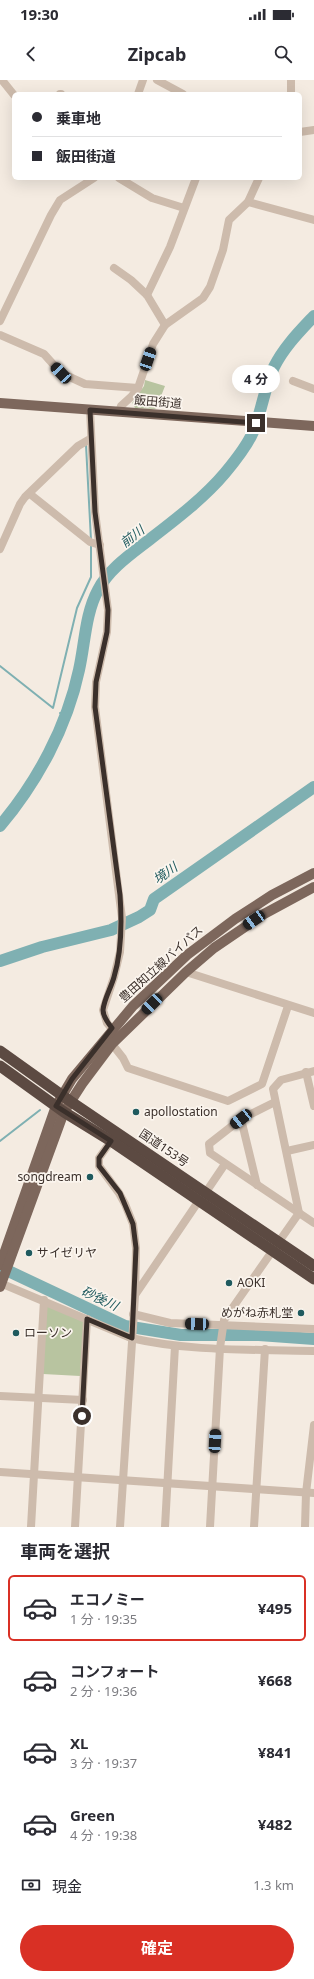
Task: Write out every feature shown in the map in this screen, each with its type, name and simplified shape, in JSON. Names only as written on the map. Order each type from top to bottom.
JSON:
[{"type":"highway","name":"国道153号","points":[[0,1051],[66,1098],[206,1192],[314,1279]]},
{"type":"highway","name":"国道153号","points":[[0,1066],[60,1109],[111,1141],[198,1202],[274,1246],[314,1266]]},
{"type":"main road","name":"飯田街道","points":[[0,402],[314,426]]},
{"type":"main road","name":"豊田知立線バイパス","points":[[0,1284],[4,1260],[72,1079],[112,1028],[148,991],[202,943],[272,895],[314,873]]},
{"type":"main road","name":"豊田知立線バイパス","points":[[66,1098],[112,1044],[186,972],[214,948],[264,914],[314,887]]},
{"type":"street","points":[[2,80],[12,92]]},
{"type":"street","points":[[139,92],[143,80]]},
{"type":"street","points":[[157,80],[179,92]]},
{"type":"street","points":[[291,80],[291,92]]},
{"type":"street","points":[[302,132],[314,130]]},
{"type":"street","points":[[0,321],[51,215],[60,200],[91,180]]},
{"type":"street","points":[[122,180],[152,198],[184,208]]},
{"type":"street","points":[[147,295],[170,247],[195,180]]},
{"type":"street","points":[[119,412],[121,406],[138,388],[153,344],[164,325],[203,298],[210,288],[223,250],[229,220],[248,202],[257,180]]},
{"type":"street","points":[[248,202],[314,220]]},
{"type":"street","points":[[114,268],[131,280],[147,295],[164,325]]},
{"type":"street","points":[[0,335],[44,354],[61,373],[85,384],[138,388]]},
{"type":"street","points":[[293,381],[314,389]]},
{"type":"street","points":[[90,410],[90,439],[95,512],[107,595],[108,621],[96,682],[95,707],[122,918],[121,941],[114,977],[103,1010],[107,1023],[112,1028]]},
{"type":"street","points":[[0,549],[20,504],[73,451],[90,439]]},
{"type":"street","points":[[30,494],[90,542],[100,545]]},
{"type":"street","points":[[186,972],[288,1006],[314,1013]]},
{"type":"street","points":[[112,1044],[124,1058],[128,1068],[228,1100],[262,1084],[288,1006]]},
{"type":"street","points":[[210,1527],[220,1348],[224,1320],[274,1246],[299,1213],[273,1089],[281,1080],[310,1072],[314,1106]]},
{"type":"street","points":[[276,1102],[241,1119],[209,1144],[210,1153],[314,1223]]},
{"type":"street","points":[[241,1119],[257,1185]]},
{"type":"street","points":[[111,1141],[99,1158],[99,1166],[120,1193],[133,1224],[136,1248],[135,1296],[120,1527]]},
{"type":"street","points":[[287,1151],[314,1145]]},
{"type":"street","points":[[206,1192],[225,1164]]},
{"type":"street","points":[[135,1296],[198,1202]]},
{"type":"street","points":[[0,1284],[154,1344],[314,1351]]},
{"type":"street","points":[[31,1527],[44,1300]]},
{"type":"street","points":[[133,1315],[170,1323],[314,1329]]},
{"type":"street","points":[[75,1527],[87,1319]]},
{"type":"street","points":[[165,1527],[175,1346]]},
{"type":"street","points":[[254,1527],[265,1349]]},
{"type":"street","points":[[0,1396],[83,1400]]},
{"type":"street","points":[[305,1527],[310,1493],[314,1425]]},
{"type":"street","points":[[0,1472],[167,1485],[310,1493]]},
{"type":"green space","points":[[145,380],[165,386],[156,409],[135,408],[132,403],[144,386]]},
{"type":"green space","points":[[46,1305],[84,1322],[80,1376],[43,1374]]},
{"type":"waterway","name":"前川","points":[[0,826],[14,809],[38,772],[49,753],[67,712],[79,670],[90,609],[98,590],[108,575],[121,562],[199,500],[233,464],[253,432],[274,367],[292,340],[314,316]]},
{"type":"waterway","points":[[86,445],[91,540]]},
{"type":"waterway","points":[[0,666],[53,708],[77,608],[91,577],[91,544]]},
{"type":"waterway","name":"前川","points":[[60,713],[66,715]]},
{"type":"waterway","name":"境川","points":[[0,961],[42,947],[111,930],[139,917],[150,910],[154,899],[314,787]]},
{"type":"waterway","points":[[0,1141],[40,1110]]},
{"type":"waterway","name":"砂後川","points":[[0,1267],[125,1326],[181,1335],[259,1335],[314,1339]]},
{"type":"place","name":"apollostation","points":[[136,1112]]},
{"type":"place","name":"songdream","points":[[90,1177]]},
{"type":"place","name":"サイゼリヤ","points":[[29,1253]]},
{"type":"place","name":"AOKI","points":[[229,1283]]},
{"type":"place","name":"めがね赤札堂","points":[[301,1313]]},
{"type":"place","name":"ローソン","points":[[16,1333]]},
{"type":"route","points":[[82,1416],[87,1319],[132,1338],[136,1248],[133,1224],[129,1212],[120,1193],[99,1166],[99,1158],[111,1141],[56,1106],[72,1079],[112,1028],[107,1023],[103,1010],[114,977],[121,941],[122,918],[120,895],[95,707],[96,682],[107,632],[108,610],[95,512],[90,439],[90,410],[256,423]]}]
